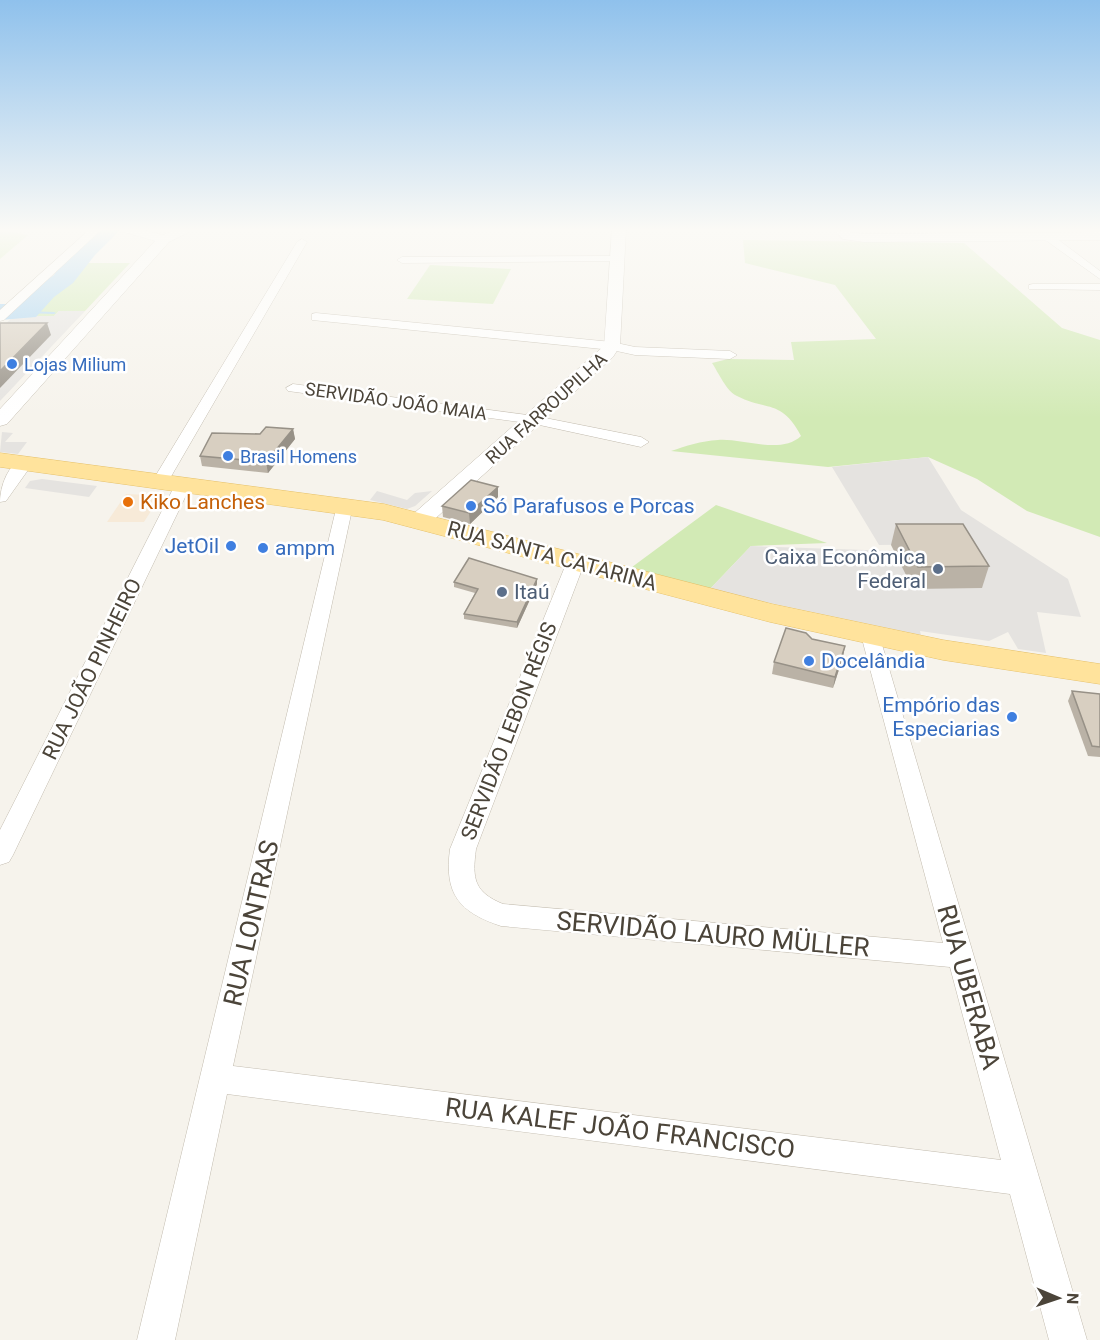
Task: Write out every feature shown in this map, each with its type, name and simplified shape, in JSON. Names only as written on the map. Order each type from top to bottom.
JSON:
[{"type":"main road","name":"RUA SANTA CATARINA","points":[[0,460],[345,505],[420,521],[728,603],[1001,661],[1100,674]]},
{"type":"street","points":[[4,313],[27,293]]},
{"type":"street","points":[[0,420],[115,293]]},
{"type":"street","name":"RUA JOÃO PINHEIRO","points":[[0,855],[173,481],[275,293]]},
{"type":"street","name":"RUA FARROUPILHA","points":[[420,521],[607,353],[612,346],[615,293]]},
{"type":"street","points":[[316,317],[612,346],[635,351],[730,356]]},
{"type":"street","name":"SERVIDÃO JOÃO MAIA","points":[[293,388],[535,420],[641,442]]},
{"type":"street","points":[[0,497],[25,463]]},
{"type":"street","name":"RUA LONTRAS","points":[[156,1340],[345,505]]},
{"type":"street","name":"SERVIDÃO LEBON RÉGIS","points":[[470,898],[461,885],[460,868],[463,849],[575,564]]},
{"type":"street","name":"RUA UBERABA","points":[[871,635],[1068,1340]]},
{"type":"street","name":"SERVIDÃO LAURO MÜLLER","points":[[470,898],[484,909],[501,915],[961,956]]},
{"type":"street","name":"RUA KALEF JOÃO FRANCISCO","points":[[216,1078],[1023,1179]]},
{"type":"shaded area","points":[[59,311],[85,311],[0,401],[0,329],[14,316],[54,316]]},
{"type":"shaded area","points":[[2,432],[13,433],[5,442],[27,442],[18,454],[0,452]]},
{"type":"shaded area","points":[[928,457],[961,510],[1068,579],[1081,617],[1037,612],[1046,653],[1018,649],[1008,632],[989,641],[920,631],[921,635],[709,590],[751,546],[894,551],[957,544],[879,545],[832,467]]},
{"type":"shaded area","points":[[42,479],[97,486],[89,497],[25,488],[30,481]]},
{"type":"shaded area","points":[[377,491],[407,500],[415,493],[432,491],[415,506],[407,509],[370,500]]},
{"type":"shaded area","points":[[126,494],[149,495],[156,499],[156,503],[144,522],[107,522]]},
{"type":"green space","points":[[40,293],[102,293],[85,311],[59,311],[54,316],[14,316]]},
{"type":"green space","points":[[411,293],[499,293],[493,304],[407,299]]},
{"type":"green space","points":[[841,293],[1021,293],[1062,328],[1100,340],[1100,537],[1027,511],[977,479],[928,457],[828,467],[671,451],[718,440],[783,444],[793,442],[801,436],[794,424],[780,411],[747,401],[733,394],[712,363],[728,359],[794,360],[791,342],[876,339]]},
{"type":"green space","points":[[716,505],[827,543],[751,546],[709,590],[628,570]]},
{"type":"building","points":[[0,323],[47,323],[0,371]]},
{"type":"building","points":[[266,427],[293,429],[266,462],[200,456],[212,433],[260,434]]},
{"type":"building","points":[[471,480],[498,487],[469,513],[442,506]]},
{"type":"building","points":[[896,524],[963,524],[989,566],[918,567]]},
{"type":"building","name":"Itaú","points":[[469,558],[537,579],[517,622],[464,614],[478,589],[454,582]]},
{"type":"building","name":"Docelândia","points":[[786,628],[806,633],[812,639],[845,646],[835,677],[774,662]]},
{"type":"building","points":[[1072,691],[1100,694],[1100,747],[1092,746]]},
{"type":"waterway","points":[[0,312],[27,312],[45,293]]},
{"type":"waterway","points":[[27,312],[54,313]]},
{"type":"place","name":"Lojas Milium","points":[[12,364]]},
{"type":"place","name":"Brasil Homens","points":[[228,456]]},
{"type":"place","name":"Kiko Lanches","points":[[128,502]]},
{"type":"place","name":"Só Parafusos e Porcas","points":[[471,506]]},
{"type":"place","name":"JetOil","points":[[231,546]]},
{"type":"place","name":"ampm","points":[[263,548]]},
{"type":"place","name":"Caixa Econômica Federal","points":[[938,569]]},
{"type":"place","name":"Itaú","points":[[502,592]]},
{"type":"place","name":"Docelândia","points":[[809,661]]},
{"type":"place","name":"Empório das Especiarias","points":[[1012,717]]}]
